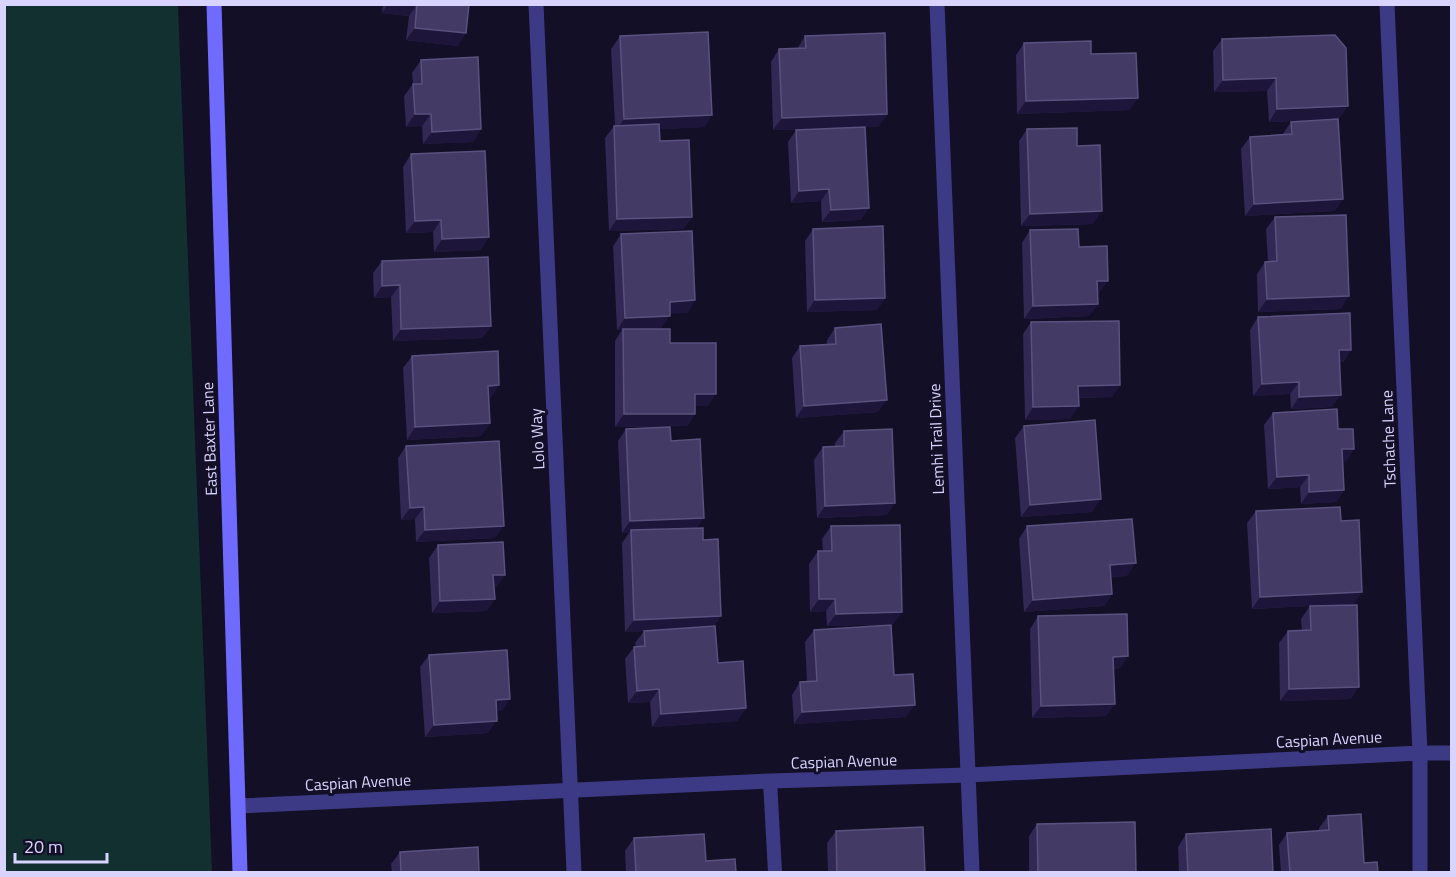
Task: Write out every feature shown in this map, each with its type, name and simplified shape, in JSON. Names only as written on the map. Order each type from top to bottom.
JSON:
[{"type":"main road","name":"East Baxter Lane","points":[[214,4],[240,873]]},
{"type":"street","name":"Lolo Way","points":[[536,4],[574,873]]},
{"type":"street","name":"Lemhi Trail Drive","points":[[937,4],[972,873]]},
{"type":"street","name":"Tschache Lane","points":[[1388,4],[1420,753],[1420,873]]},
{"type":"street","name":"Caspian Avenue","points":[[238,806],[1452,753]]},
{"type":"lane","points":[[770,781],[775,873]]},
{"type":"green space","points":[[5,4],[178,5],[212,872],[5,872]]},
{"type":"building","points":[[417,4],[469,4],[466,33],[415,28]]},
{"type":"building","points":[[708,32],[712,115],[624,119],[620,36]]},
{"type":"building","points":[[885,33],[887,114],[782,118],[779,49],[806,48],[805,36]]},
{"type":"building","points":[[1335,35],[1346,48],[1348,106],[1277,109],[1276,78],[1223,80],[1222,39]]},
{"type":"building","points":[[1091,41],[1091,54],[1136,53],[1138,98],[1026,101],[1024,43]]},
{"type":"building","points":[[478,57],[481,129],[432,132],[431,114],[415,114],[413,84],[422,84],[421,60]]},
{"type":"building","points":[[1338,119],[1343,199],[1254,204],[1250,137],[1292,134],[1291,122]]},
{"type":"building","points":[[659,124],[660,141],[689,140],[692,217],[617,219],[614,126]]},
{"type":"building","points":[[865,127],[869,208],[831,210],[829,189],[799,191],[796,130]]},
{"type":"building","points":[[1077,128],[1077,146],[1100,145],[1102,211],[1030,214],[1027,129]]},
{"type":"building","points":[[485,151],[489,237],[442,239],[441,220],[415,221],[411,154]]},
{"type":"building","points":[[1346,215],[1349,296],[1267,299],[1265,262],[1277,261],[1275,217]]},
{"type":"building","points":[[883,226],[885,298],[815,300],[813,229]]},
{"type":"building","points":[[1078,229],[1079,247],[1107,246],[1108,281],[1097,281],[1098,304],[1033,306],[1030,230]]},
{"type":"building","points":[[692,231],[695,300],[670,302],[670,316],[625,318],[621,234]]},
{"type":"building","points":[[488,257],[491,326],[401,329],[400,285],[382,286],[382,261]]},
{"type":"building","points":[[1350,313],[1351,350],[1339,350],[1341,395],[1299,397],[1299,382],[1262,384],[1258,317]]},
{"type":"building","points":[[1119,321],[1120,385],[1078,386],[1079,406],[1033,407],[1031,322]]},
{"type":"building","points":[[881,324],[887,400],[804,406],[800,346],[836,344],[835,328]]},
{"type":"building","points":[[623,329],[670,329],[670,343],[716,343],[716,394],[695,394],[695,414],[624,414]]},
{"type":"building","points":[[498,351],[499,385],[488,386],[490,423],[415,427],[412,356]]},
{"type":"building","points":[[1337,409],[1338,429],[1353,429],[1354,449],[1342,449],[1344,490],[1309,492],[1309,475],[1277,477],[1273,413]]},
{"type":"building","points":[[1095,420],[1101,499],[1030,505],[1024,426]]},
{"type":"building","points":[[670,427],[671,441],[700,439],[704,518],[630,521],[626,429]]},
{"type":"building","points":[[892,429],[895,503],[825,506],[823,447],[844,446],[844,431]]},
{"type":"building","points":[[499,441],[504,526],[425,530],[424,507],[410,508],[406,446]]},
{"type":"building","points":[[1340,507],[1341,521],[1359,520],[1362,592],[1260,597],[1256,511]]},
{"type":"building","points":[[1132,519],[1136,563],[1110,565],[1112,594],[1033,600],[1027,526]]},
{"type":"building","points":[[900,525],[902,612],[836,614],[835,599],[819,599],[818,551],[832,551],[831,526]]},
{"type":"building","points":[[703,528],[703,540],[718,539],[721,616],[634,620],[631,530]]},
{"type":"building","points":[[503,542],[505,575],[493,575],[495,599],[440,601],[438,545]]},
{"type":"building","points":[[1357,605],[1359,687],[1289,689],[1288,631],[1311,630],[1310,606]]},
{"type":"building","points":[[1127,614],[1128,656],[1113,657],[1115,704],[1041,706],[1038,616]]},
{"type":"building","points":[[891,625],[894,675],[913,674],[915,705],[802,712],[800,682],[817,681],[814,630]]},
{"type":"building","points":[[715,626],[718,663],[743,661],[746,708],[661,714],[659,689],[637,691],[634,647],[645,646],[644,631]]},
{"type":"building","points":[[507,650],[510,699],[496,700],[497,721],[434,725],[429,655]]},
{"type":"building","points":[[1361,814],[1364,863],[1377,862],[1378,873],[1290,873],[1287,833],[1329,830],[1328,816]]},
{"type":"building","points":[[1135,822],[1136,873],[1038,873],[1037,824]]},
{"type":"building","points":[[923,827],[925,873],[837,873],[836,831]]},
{"type":"building","points":[[1271,829],[1273,873],[1188,873],[1186,834]]},
{"type":"building","points":[[704,834],[706,861],[735,859],[736,873],[636,873],[634,838]]},
{"type":"building","points":[[478,847],[479,873],[401,873],[400,852]]}]
